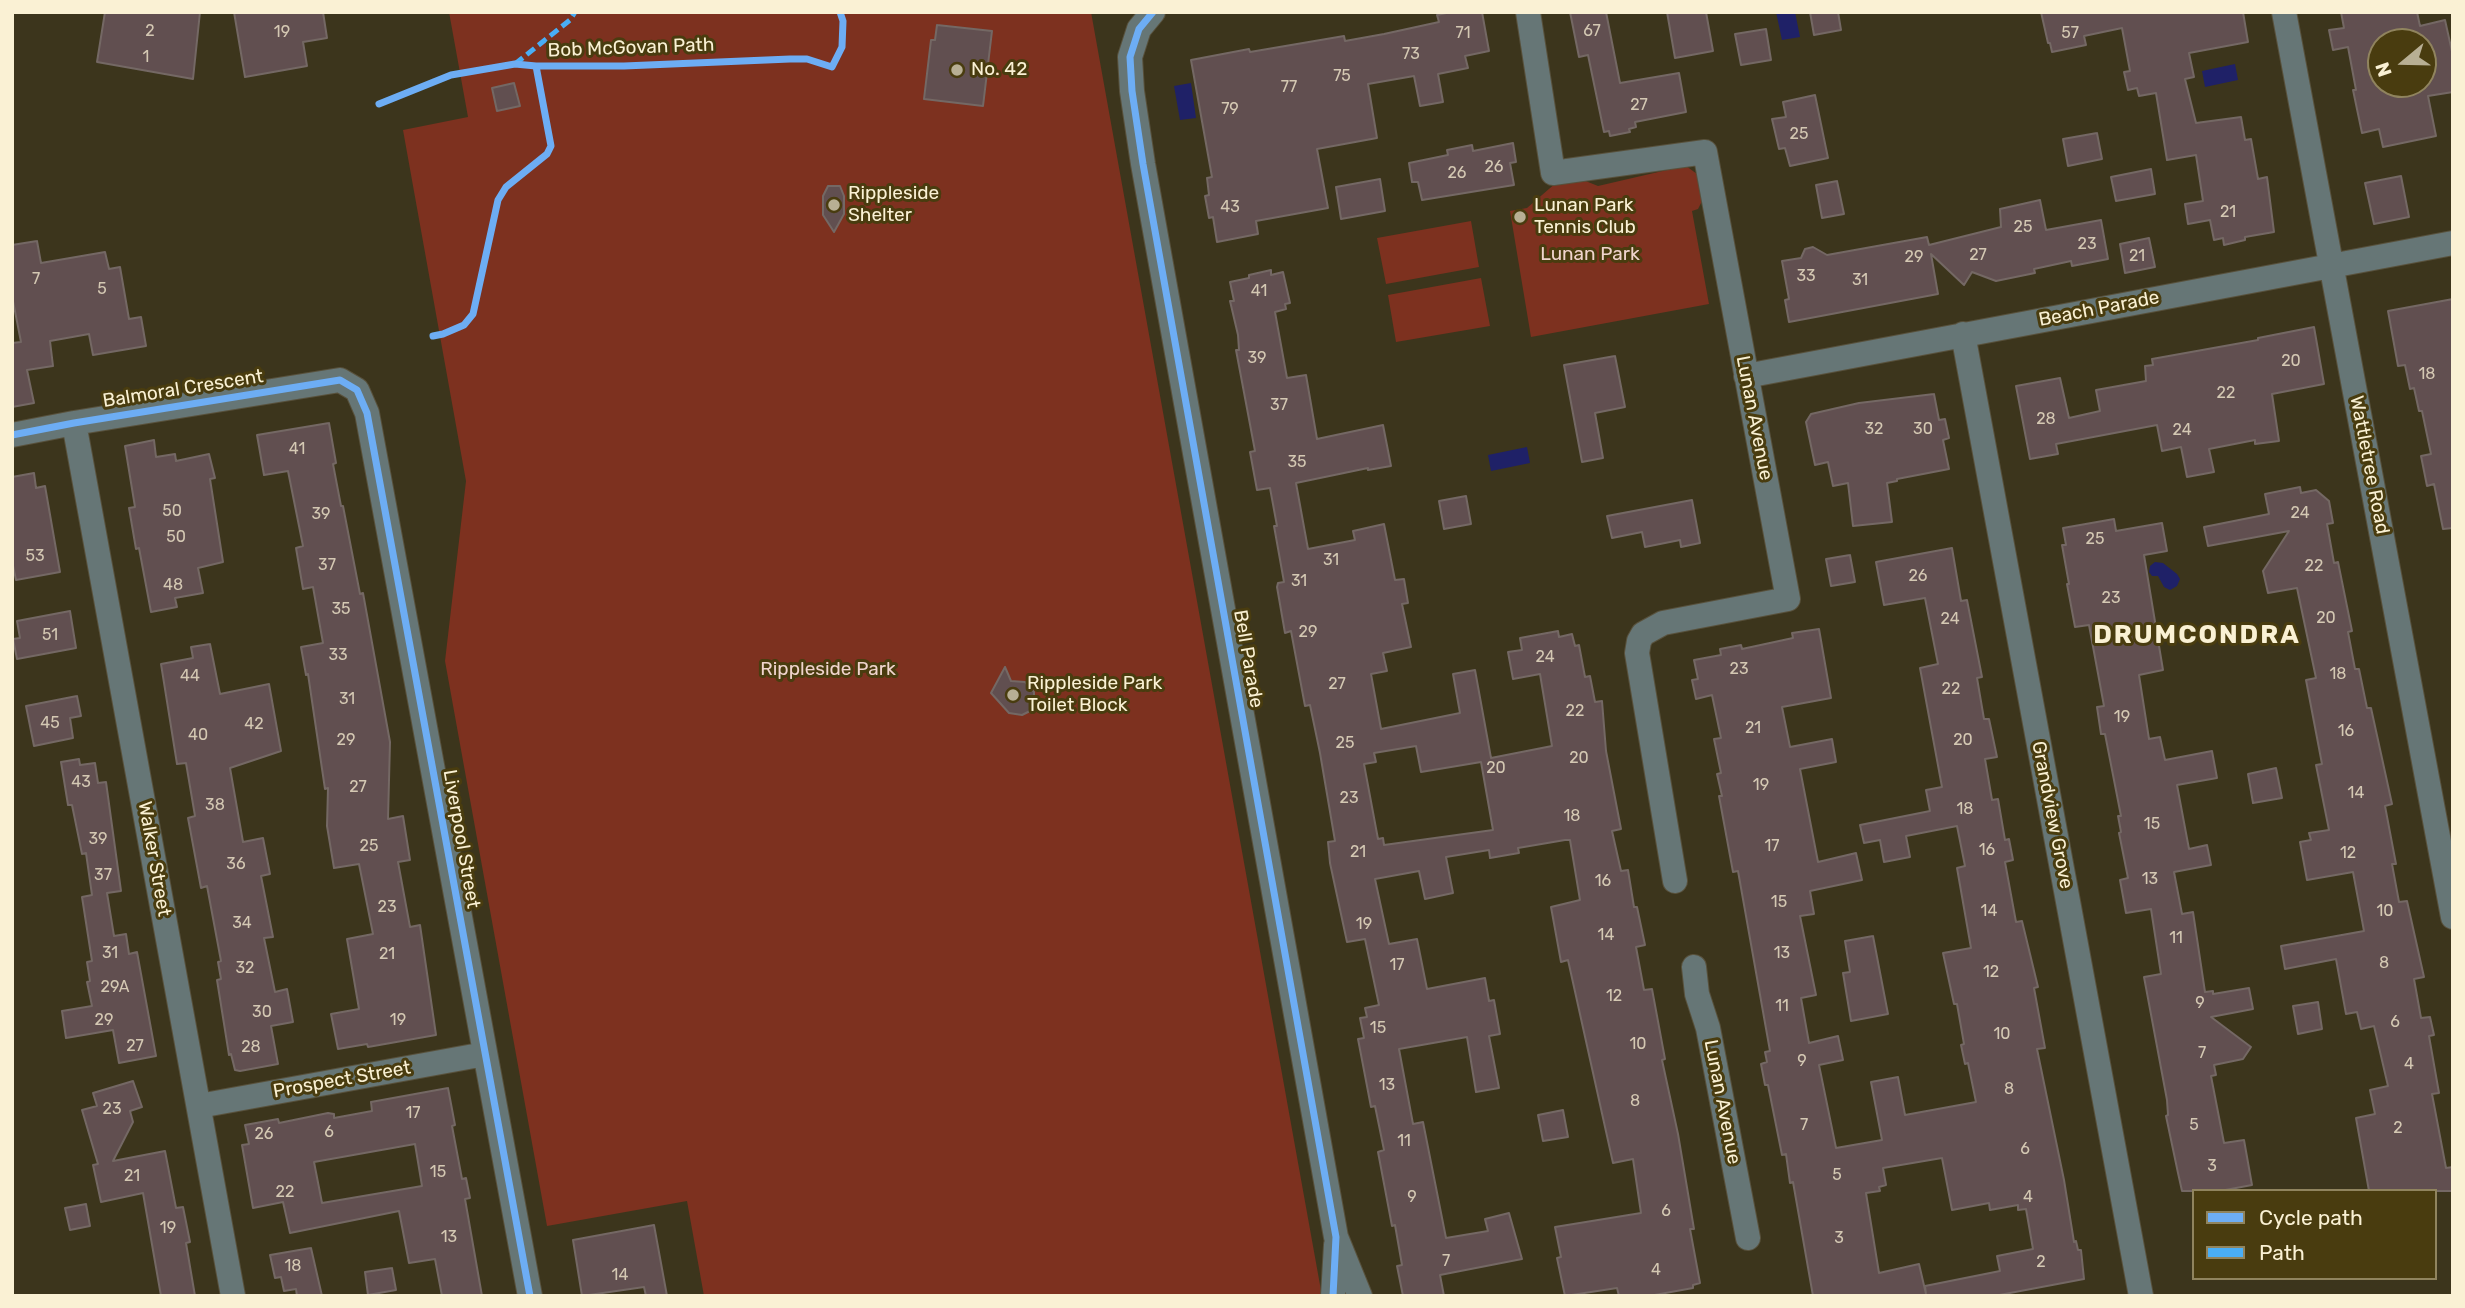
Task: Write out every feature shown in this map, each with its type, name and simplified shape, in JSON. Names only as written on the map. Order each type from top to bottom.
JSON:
[{"type":"street","name":"Lunan Avenue","points":[[1528,12],[1553,173],[1705,152],[1788,599],[1663,623],[1643,634],[1639,641],[1637,653],[1675,881]]},
{"type":"street","name":"Wattletree Road","points":[[2284,12],[2453,917]]},
{"type":"street","name":"Bell Parade","points":[[1146,21],[1130,57],[1132,92],[1143,164],[1336,1237],[1360,1296]]},
{"type":"street","name":"Beach Parade","points":[[1746,376],[2453,243]]},
{"type":"street","name":"Grandview Grove","points":[[1963,334],[2141,1296]]},
{"type":"street","name":"Balmoral Crescent","points":[[12,435],[340,380],[357,390]]},
{"type":"street","name":"Liverpool Street","points":[[357,390],[367,413],[530,1296]]},
{"type":"street","name":"Walker Street","points":[[74,423],[233,1296]]},
{"type":"street","name":"Lunan Avenue","points":[[1695,967],[1697,993],[1708,1028],[1748,1238]]},
{"type":"street","name":"Prospect Street","points":[[198,1106],[485,1054]]},
{"type":"street","name":"Bell Parade","points":[[1333,1296],[1336,1237]]},
{"type":"green space","name":"Rippleside Park","points":[[449,12],[1091,12],[1322,1296],[704,1296],[687,1201],[547,1226],[445,661],[466,481],[403,130],[468,117]]},
{"type":"green space","name":"Lunan Park","points":[[1669,163],[1682,163],[1697,174],[1702,201],[1698,209],[1692,211],[1709,304],[1531,337],[1510,211],[1527,208],[1557,182],[1578,178],[1598,186],[1667,170]]},
{"type":"green space","points":[[1471,221],[1479,267],[1386,284],[1377,238]]},
{"type":"green space","points":[[1481,278],[1490,326],[1396,342],[1388,295]]},
{"type":"shaded area","points":[[1776,12],[1795,12],[1800,37],[1782,40]]},
{"type":"shaded area","points":[[2235,64],[2238,80],[2205,87],[2202,71]]},
{"type":"shaded area","points":[[1191,83],[1196,118],[1180,120],[1174,86]]},
{"type":"shaded area","points":[[1527,447],[1530,463],[1491,471],[1488,455]]},
{"type":"shaded area","points":[[2155,562],[2163,563],[2177,574],[2180,579],[2177,586],[2170,590],[2164,587],[2158,576],[2152,576],[2149,572],[2150,566]]},
{"type":"building","points":[[105,12],[200,12],[193,79],[97,62]]},
{"type":"building","points":[[234,12],[323,12],[327,38],[303,42],[307,66],[245,77]]},
{"type":"building","points":[[1482,12],[1489,51],[1465,56],[1468,68],[1438,74],[1443,102],[1420,106],[1414,76],[1368,84],[1377,138],[1317,149],[1328,208],[1256,221],[1258,234],[1217,242],[1213,217],[1209,218],[1205,196],[1209,195],[1207,178],[1212,177],[1191,60],[1344,36],[1345,41],[1384,34],[1439,22],[1437,15]]},
{"type":"building","points":[[1570,12],[1606,12],[1620,83],[1679,73],[1686,112],[1635,122],[1636,127],[1629,129],[1630,132],[1610,136],[1609,131],[1604,132],[1588,55],[1579,57]]},
{"type":"building","points":[[1667,12],[1706,12],[1713,51],[1675,58]]},
{"type":"building","points":[[1810,12],[1838,12],[1841,30],[1814,35]]},
{"type":"building","points":[[2041,12],[2243,12],[2248,42],[2189,53],[2194,77],[2185,79],[2196,123],[2241,117],[2245,140],[2251,139],[2258,179],[2267,177],[2274,232],[2245,237],[2245,240],[2224,245],[2223,238],[2214,240],[2210,220],[2188,224],[2185,204],[2203,201],[2196,155],[2167,160],[2156,93],[2139,96],[2137,88],[2128,90],[2124,72],[2130,71],[2122,28],[2084,36],[2086,45],[2052,52]]},
{"type":"building","points":[[2341,12],[2417,12],[2420,26],[2445,20],[2453,56],[2453,92],[2437,95],[2437,28],[2367,28],[2367,98],[2428,98],[2436,136],[2383,147],[2379,129],[2362,133],[2348,47],[2333,50],[2329,30],[2344,28]]},
{"type":"building","name":"No. 42","points":[[937,25],[992,31],[983,106],[924,99],[931,40],[935,40]]},
{"type":"building","points":[[1766,29],[1771,60],[1741,65],[1735,34]]},
{"type":"building","points":[[514,83],[520,106],[497,111],[492,88]]},
{"type":"building","points":[[1815,95],[1828,158],[1790,166],[1785,148],[1779,149],[1772,119],[1786,117],[1783,102]]},
{"type":"building","points":[[2097,133],[2102,159],[2068,166],[2063,139]]},
{"type":"building","points":[[1513,143],[1516,162],[1510,163],[1514,185],[1422,200],[1418,182],[1412,182],[1409,163],[1448,155],[1447,150],[1472,145],[1473,151]]},
{"type":"building","points":[[2151,169],[2155,194],[2116,201],[2111,177]]},
{"type":"building","points":[[2401,176],[2409,217],[2374,224],[2365,183]]},
{"type":"building","points":[[1380,179],[1385,211],[1341,219],[1336,187]]},
{"type":"building","points":[[1837,181],[1844,214],[1822,218],[1816,185]]},
{"type":"building","name":"Rippleside Shelter","points":[[828,186],[840,186],[844,196],[844,214],[834,232],[823,215],[823,196]]},
{"type":"building","points":[[2040,200],[2046,230],[2101,220],[2108,259],[2072,266],[2071,261],[2034,269],[2035,273],[1996,281],[1972,272],[1964,285],[1931,254],[1938,294],[1789,322],[1785,300],[1789,299],[1782,261],[1801,258],[1805,249],[1813,247],[1827,255],[1927,237],[1929,245],[2001,227],[2000,209]]},
{"type":"building","points":[[2149,238],[2155,267],[2125,273],[2120,244]]},
{"type":"building","points":[[37,241],[41,263],[105,252],[109,269],[120,267],[129,319],[141,317],[146,346],[93,355],[89,334],[50,341],[53,366],[27,370],[34,403],[12,407],[12,343],[21,342],[12,296],[12,245]]},
{"type":"building","points":[[1271,270],[1271,275],[1283,272],[1290,303],[1285,304],[1286,309],[1275,312],[1287,378],[1306,375],[1317,439],[1383,425],[1391,466],[1296,483],[1308,549],[1355,540],[1353,531],[1384,524],[1395,580],[1404,579],[1408,603],[1402,604],[1411,647],[1383,653],[1387,671],[1371,674],[1381,729],[1460,713],[1453,674],[1475,670],[1491,758],[1552,746],[1540,674],[1513,679],[1508,652],[1522,650],[1520,638],[1558,631],[1559,637],[1572,634],[1575,646],[1579,645],[1585,677],[1590,676],[1595,702],[1602,701],[1606,751],[1621,829],[1612,831],[1621,871],[1628,870],[1634,907],[1637,907],[1645,945],[1636,947],[1644,990],[1652,989],[1665,1059],[1662,1060],[1694,1229],[1690,1229],[1700,1283],[1693,1285],[1693,1288],[1649,1296],[1619,1296],[1617,1288],[1565,1296],[1557,1258],[1561,1257],[1555,1227],[1641,1213],[1633,1159],[1613,1163],[1568,960],[1561,962],[1551,907],[1580,900],[1570,840],[1565,840],[1518,848],[1519,853],[1490,858],[1489,850],[1446,857],[1453,893],[1425,899],[1419,871],[1375,879],[1389,944],[1417,939],[1427,989],[1485,978],[1489,1001],[1494,1000],[1500,1034],[1489,1036],[1499,1088],[1476,1092],[1467,1037],[1399,1049],[1413,1124],[1423,1122],[1446,1238],[1488,1231],[1485,1219],[1509,1213],[1522,1259],[1440,1275],[1444,1296],[1403,1296],[1397,1266],[1402,1265],[1378,1152],[1384,1150],[1375,1106],[1371,1107],[1358,1039],[1364,1038],[1360,1018],[1367,1017],[1365,1008],[1379,1005],[1365,939],[1347,942],[1330,863],[1328,842],[1335,841],[1320,753],[1310,705],[1305,706],[1291,631],[1285,633],[1277,587],[1278,583],[1284,582],[1270,488],[1257,490],[1250,452],[1255,451],[1236,350],[1239,350],[1238,335],[1230,301],[1234,301],[1230,282],[1249,278],[1249,275]],"holes":[[[1416,746],[1421,772],[1481,762],[1493,830],[1384,845],[1383,838],[1378,839],[1364,764],[1376,762],[1374,753]]]},
{"type":"building","points":[[2453,299],[2453,528],[2443,529],[2434,484],[2427,486],[2421,456],[2431,454],[2422,411],[2419,411],[2414,388],[2410,389],[2405,365],[2398,366],[2388,311]]},
{"type":"building","points":[[2314,327],[2324,384],[2272,394],[2279,441],[2255,444],[2255,440],[2209,449],[2214,472],[2187,477],[2181,447],[2162,451],[2157,425],[2056,444],[2058,454],[2030,459],[2016,386],[2060,378],[2069,418],[2100,411],[2096,390],[2146,381],[2145,366],[2153,365],[2152,359]]},
{"type":"building","points":[[1615,356],[1625,407],[1595,413],[1603,458],[1582,462],[1564,365]]},
{"type":"building","points":[[1934,394],[1939,420],[1945,419],[1949,438],[1943,440],[1949,469],[1887,483],[1892,522],[1853,526],[1848,483],[1833,486],[1828,462],[1815,465],[1806,422],[1811,414],[1859,403]]},
{"type":"building","points":[[329,423],[341,506],[360,594],[363,593],[390,742],[388,819],[403,816],[410,860],[398,862],[410,927],[420,925],[436,1035],[368,1047],[367,1044],[338,1049],[331,1014],[359,1009],[347,939],[373,934],[359,864],[334,868],[327,826],[328,788],[325,789],[308,674],[306,675],[301,647],[323,643],[313,587],[303,589],[296,548],[303,546],[288,471],[264,475],[257,435]]},
{"type":"building","points":[[154,440],[156,457],[175,454],[176,461],[209,454],[215,478],[210,479],[223,562],[198,568],[203,593],[175,598],[177,607],[151,612],[129,508],[135,507],[125,446]]},
{"type":"building","points":[[34,473],[36,488],[45,486],[60,572],[16,580],[12,561],[12,477]]},
{"type":"building","points":[[2300,487],[2301,493],[2316,490],[2329,501],[2333,523],[2327,524],[2352,631],[2348,632],[2355,669],[2359,669],[2367,708],[2371,708],[2392,804],[2385,806],[2396,864],[2392,864],[2399,902],[2407,901],[2424,977],[2414,979],[2421,1018],[2430,1017],[2434,1035],[2429,1036],[2439,1093],[2432,1094],[2446,1168],[2453,1167],[2453,1191],[2369,1189],[2356,1118],[2375,1114],[2370,1090],[2388,1086],[2374,1026],[2361,1029],[2357,1012],[2346,1014],[2336,959],[2285,969],[2281,946],[2364,931],[2353,872],[2307,880],[2300,842],[2311,840],[2309,833],[2329,830],[2316,765],[2322,764],[2306,680],[2316,678],[2297,588],[2268,593],[2263,571],[2289,531],[2208,546],[2204,527],[2269,514],[2265,494]]},
{"type":"building","points":[[1466,496],[1471,524],[1444,529],[1439,501]]},
{"type":"building","points":[[1692,500],[1700,543],[1681,547],[1680,540],[1645,547],[1642,532],[1612,538],[1607,516]]},
{"type":"building","points":[[2114,519],[2116,531],[2162,523],[2167,551],[2144,555],[2163,670],[2139,675],[2149,739],[2160,737],[2165,760],[2212,751],[2217,778],[2177,785],[2189,849],[2207,845],[2211,865],[2174,872],[2182,914],[2193,912],[2205,992],[2213,991],[2213,994],[2249,988],[2253,1009],[2211,1017],[2251,1047],[2243,1059],[2214,1065],[2216,1075],[2211,1076],[2224,1143],[2244,1140],[2252,1185],[2231,1189],[2182,1191],[2166,1116],[2167,1100],[2144,977],[2161,974],[2151,909],[2126,913],[2120,880],[2128,878],[2119,833],[2118,816],[2121,816],[2097,707],[2104,706],[2089,625],[2075,627],[2062,545],[2066,545],[2063,528]]},
{"type":"building","points":[[1952,548],[1961,601],[1967,600],[1982,677],[1977,678],[1984,719],[1989,719],[1997,757],[1985,759],[1992,800],[1998,799],[2005,840],[2009,839],[2013,860],[2005,862],[2016,922],[2022,921],[2038,987],[2034,988],[2045,1048],[2037,1049],[2074,1242],[2076,1241],[2078,1250],[2081,1250],[2084,1279],[1994,1296],[1813,1296],[1793,1182],[1790,1183],[1786,1154],[1782,1155],[1761,1064],[1767,1062],[1765,1052],[1770,1051],[1738,871],[1733,872],[1719,796],[1722,796],[1717,774],[1721,773],[1714,739],[1721,738],[1712,695],[1696,699],[1692,680],[1698,679],[1694,660],[1721,655],[1720,649],[1741,645],[1742,649],[1793,638],[1792,633],[1819,629],[1831,698],[1782,707],[1790,747],[1832,739],[1836,762],[1800,769],[1818,862],[1856,853],[1862,880],[1810,891],[1814,914],[1800,916],[1816,995],[1801,998],[1809,1043],[1838,1036],[1843,1060],[1819,1065],[1836,1148],[1882,1140],[1871,1082],[1898,1077],[1905,1115],[1976,1102],[1968,1063],[1965,1064],[1961,1045],[1964,1044],[1957,1004],[1954,1004],[1943,953],[1971,948],[1957,868],[1965,866],[1957,826],[1906,836],[1910,857],[1884,862],[1880,840],[1864,843],[1860,825],[1930,811],[1926,790],[1942,787],[1920,668],[1938,664],[1925,598],[1884,605],[1876,562]],"holes":[[[1942,1158],[1952,1210],[1989,1203],[1990,1210],[2018,1205],[2018,1210],[2026,1209],[2033,1249],[1997,1256],[2000,1271],[1925,1286],[1926,1294],[1919,1264],[1879,1273],[1866,1193],[1880,1191],[1879,1187],[1886,1185],[1883,1168]]]},
{"type":"building","points":[[1850,555],[1855,582],[1831,586],[1826,559]]},
{"type":"building","points":[[70,611],[76,648],[17,659],[13,639],[20,638],[17,621]]},
{"type":"building","points":[[210,644],[220,694],[269,684],[281,751],[230,768],[243,842],[263,838],[270,874],[261,876],[273,937],[264,938],[275,992],[287,989],[293,1022],[271,1026],[278,1064],[240,1071],[235,1070],[231,1054],[229,1055],[217,980],[221,979],[218,962],[221,961],[207,886],[201,888],[188,818],[195,816],[186,763],[177,764],[161,664],[193,658],[191,647]]},
{"type":"building","name":"Rippleside Park Toilet Block","points":[[1005,667],[1011,681],[1025,682],[1034,692],[1034,705],[1022,715],[1009,713],[991,693]]},
{"type":"building","points":[[77,696],[81,716],[70,718],[73,738],[34,746],[26,706]]},
{"type":"building","points":[[79,759],[80,765],[95,763],[98,783],[106,782],[121,891],[107,893],[114,936],[126,934],[129,954],[137,952],[156,1056],[119,1063],[113,1030],[66,1038],[62,1011],[92,1006],[87,982],[90,981],[87,962],[92,961],[82,897],[92,895],[86,853],[82,854],[72,805],[68,805],[61,762]]},
{"type":"building","points":[[2276,768],[2282,798],[2253,803],[2248,774]]},
{"type":"building","points":[[1873,936],[1888,1014],[1851,1021],[1843,973],[1850,972],[1845,941]]},
{"type":"building","points":[[2318,1002],[2322,1029],[2298,1034],[2293,1006]]},
{"type":"building","points":[[133,1081],[142,1107],[130,1111],[133,1122],[113,1161],[165,1151],[176,1208],[183,1207],[190,1242],[186,1243],[195,1296],[161,1296],[143,1193],[101,1202],[93,1165],[98,1164],[82,1110],[97,1106],[93,1093]]},
{"type":"building","points":[[448,1088],[462,1179],[466,1178],[470,1198],[465,1199],[482,1296],[442,1296],[435,1259],[409,1263],[399,1211],[290,1233],[283,1202],[253,1208],[242,1145],[249,1144],[245,1125],[278,1119],[279,1123],[328,1113],[334,1114],[334,1118],[372,1111],[371,1102]],"holes":[[[415,1144],[422,1186],[322,1203],[314,1162]]]},
{"type":"building","points":[[1563,1110],[1568,1137],[1543,1141],[1538,1115]]},
{"type":"building","points":[[86,1204],[90,1226],[70,1230],[65,1208]]},
{"type":"building","points":[[654,1225],[667,1296],[646,1296],[644,1287],[582,1296],[573,1240]]},
{"type":"building","points":[[311,1248],[322,1296],[297,1296],[296,1289],[284,1291],[281,1277],[275,1278],[270,1255]]},
{"type":"building","points":[[392,1268],[396,1290],[368,1295],[365,1272]]},
{"type":"marked path","points":[[515,64],[570,20],[575,12]]},
{"type":"cycle path","name":"Bob McGovan Path","points":[[379,104],[451,75],[515,64],[624,66],[807,59],[832,67],[842,47],[843,21],[840,12]]},
{"type":"cycle path","points":[[1153,12],[1139,29],[1130,57],[1132,91],[1336,1237],[1333,1296]]},
{"type":"cycle path","name":"Bob McGovan Path","points":[[433,336],[464,325],[473,314],[498,200],[506,187],[547,154],[551,146],[536,66]]},
{"type":"cycle path","points":[[12,435],[340,380],[357,390],[367,413],[530,1296]]},
{"type":"place","name":"No. 42","points":[[957,70]]},
{"type":"place","name":"Rippleside Shelter","points":[[834,205]]},
{"type":"place","name":"Lunan Park Tennis Club","points":[[1520,217]]},
{"type":"place","name":"Rippleside Park Toilet Block","points":[[1013,695]]},
{"type":"district","name":"DRUMCONDRA","points":[[2197,635]]}]
